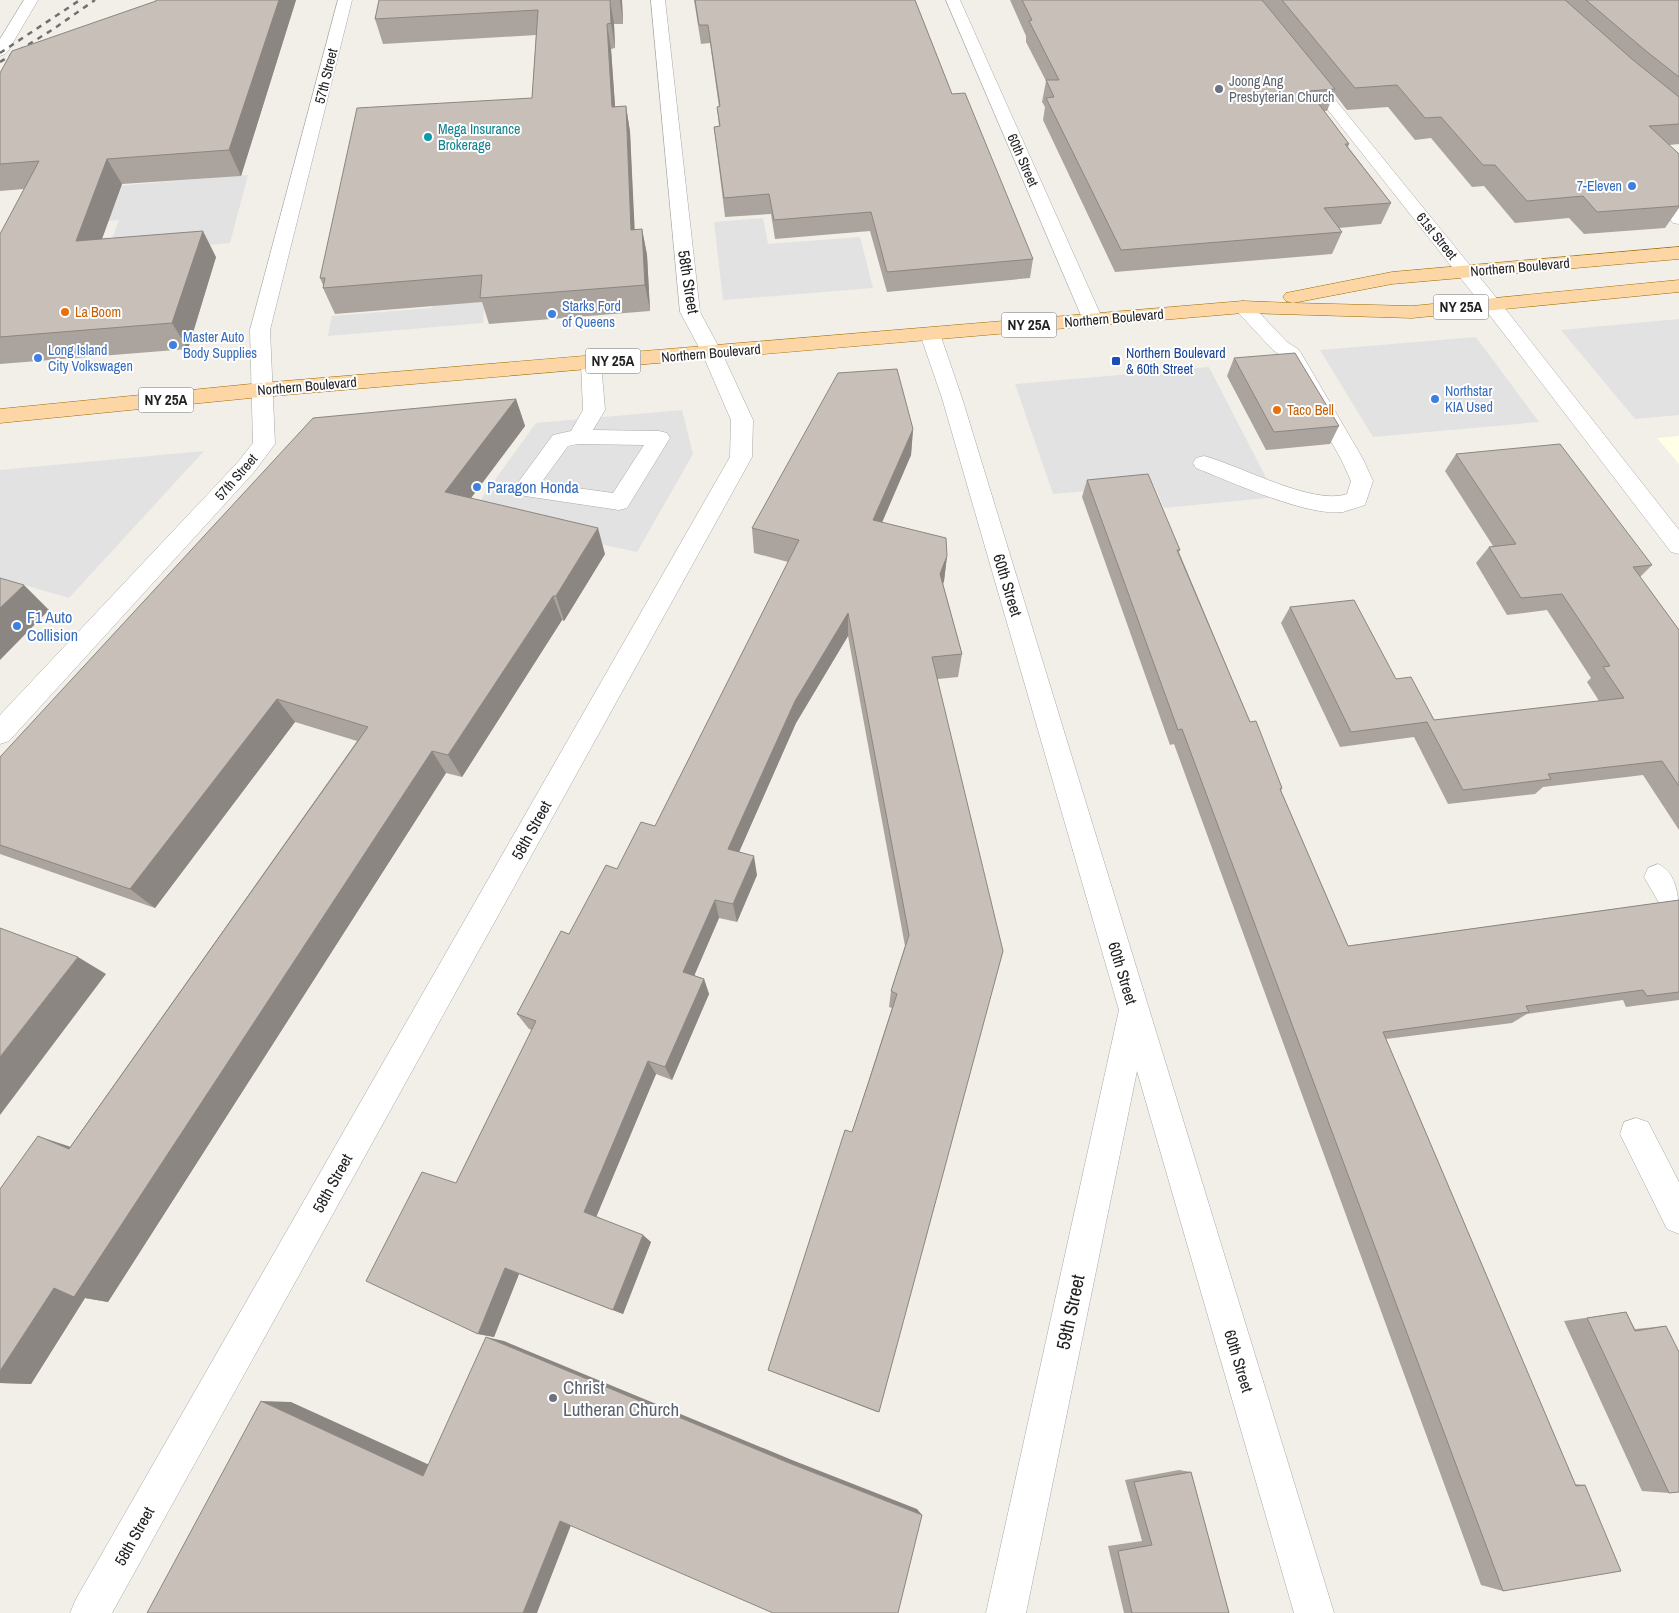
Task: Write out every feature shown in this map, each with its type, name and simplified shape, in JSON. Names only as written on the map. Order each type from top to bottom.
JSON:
[{"type":"main road","name":"Northern Boulevard","points":[[1243,308],[1392,278],[1679,253]]},
{"type":"main road","name":"Northern Boulevard","points":[[0,416],[261,390],[1243,308],[1412,312],[1679,286]]},
{"type":"street","points":[[0,51],[31,0]]},
{"type":"street","name":"57th Street","points":[[0,733],[257,454],[264,444],[260,330],[345,0]]},
{"type":"street","name":"58th Street","points":[[90,1613],[741,457],[742,420],[712,353],[690,312],[658,0]]},
{"type":"street","name":"60th Street","points":[[953,0],[1093,320]]},
{"type":"street","name":"61st Street","points":[[1298,62],[1492,305],[1679,546]]},
{"type":"street","points":[[1679,213],[1675,215],[1679,219]]},
{"type":"street","points":[[1204,463],[1286,494],[1343,504],[1357,499],[1362,482],[1352,459],[1291,353],[1280,346],[1243,308]]},
{"type":"street","name":"60th Street","points":[[930,334],[955,407],[1314,1613]]},
{"type":"street","points":[[578,437],[659,438],[619,502],[525,488],[561,440],[578,437],[594,410],[591,363]]},
{"type":"street","points":[[1658,877],[1679,910]]},
{"type":"street","name":"59th Street","points":[[1006,1613],[1134,1010]]},
{"type":"street","points":[[1636,1134],[1679,1217]]},
{"type":"shaded area","points":[[248,175],[230,243],[106,254],[119,220],[89,223],[104,187]]},
{"type":"shaded area","points":[[492,198],[483,323],[328,336],[332,316],[432,308],[441,234]]},
{"type":"shaded area","points":[[763,218],[768,244],[860,237],[873,288],[723,300],[714,222]]},
{"type":"shaded area","points":[[1679,319],[1679,415],[1635,419],[1561,330]]},
{"type":"shaded area","points":[[1476,337],[1539,422],[1373,437],[1320,350]]},
{"type":"shaded area","points":[[1209,367],[1276,497],[1164,508],[1154,485],[1053,494],[1015,384]]},
{"type":"shaded area","points":[[682,410],[693,454],[637,552],[469,516],[536,423]]},
{"type":"shaded area","points":[[1679,436],[1679,464],[1657,438]]},
{"type":"shaded area","points":[[204,451],[69,598],[0,578],[0,470]]},
{"type":"building","points":[[156,0],[279,0],[229,150],[107,159],[76,241],[203,231],[172,323],[0,337],[0,234],[39,161],[0,164],[0,73],[12,51]]},
{"type":"building","points":[[379,0],[610,0],[611,23],[607,24],[612,107],[626,106],[631,230],[642,229],[645,285],[480,298],[482,275],[323,288],[325,278],[320,278],[357,108],[532,98],[538,10],[375,19]]},
{"type":"building","points":[[695,0],[915,0],[952,94],[965,93],[1033,259],[887,272],[871,212],[774,220],[769,194],[724,198],[714,127],[720,126],[717,107],[720,106],[708,25],[699,25]]},
{"type":"building","points":[[1022,0],[1262,0],[1335,89],[1309,91],[1349,144],[1345,144],[1391,203],[1324,208],[1342,232],[1121,250],[1046,98],[1054,97],[1046,80],[1059,80],[1029,21],[1032,20]]},
{"type":"building","points":[[1282,0],[1565,0],[1633,60],[1679,97],[1679,124],[1649,126],[1679,154],[1679,206],[1597,212],[1583,196],[1527,201],[1495,165],[1483,165],[1441,117],[1425,118],[1397,85],[1355,88]]},
{"type":"building","points":[[1586,0],[1679,0],[1679,77],[1646,51]]},
{"type":"building","points":[[1295,353],[1339,426],[1274,432],[1234,358]]},
{"type":"building","points":[[897,369],[913,429],[873,520],[946,538],[947,556],[940,574],[962,654],[932,657],[1003,951],[879,1412],[768,1370],[845,1130],[852,1132],[868,1084],[897,994],[891,991],[909,935],[848,613],[795,701],[728,849],[754,856],[733,904],[715,900],[683,972],[704,979],[665,1067],[648,1061],[584,1212],[643,1235],[613,1310],[505,1268],[478,1334],[366,1281],[422,1172],[456,1183],[536,1021],[517,1014],[561,931],[569,934],[606,865],[617,869],[641,822],[655,826],[799,540],[752,528],[838,373]]},
{"type":"building","points":[[516,399],[445,492],[598,528],[556,596],[553,596],[448,755],[432,751],[74,1297],[54,1288],[0,1371],[0,1189],[38,1136],[69,1149],[368,727],[277,699],[130,889],[0,845],[0,757],[313,418]]},
{"type":"building","points":[[1560,444],[1652,565],[1633,567],[1679,630],[1679,786],[1662,761],[1548,774],[1551,779],[1463,790],[1427,722],[1351,732],[1290,607],[1354,600],[1396,679],[1411,677],[1434,720],[1624,698],[1603,667],[1610,666],[1562,594],[1521,598],[1489,547],[1516,544],[1456,454]]},
{"type":"building","points":[[1148,474],[1180,550],[1177,550],[1250,722],[1256,721],[1282,788],[1280,789],[1348,946],[1679,900],[1679,992],[1647,996],[1643,990],[1526,1006],[1529,1012],[1383,1032],[1576,1486],[1585,1485],[1621,1571],[1503,1591],[1182,729],[1178,730],[1087,480]]},
{"type":"building","points":[[0,578],[24,585],[0,608]]},
{"type":"building","points":[[0,928],[78,957],[0,1057]]},
{"type":"building","points":[[1626,1312],[1635,1331],[1666,1326],[1679,1352],[1679,1492],[1669,1493],[1587,1318]]},
{"type":"building","points":[[486,1337],[789,1463],[922,1515],[898,1613],[773,1613],[560,1521],[523,1613],[147,1613],[261,1401],[423,1476]]},
{"type":"building","points":[[1191,1472],[1229,1613],[1132,1613],[1118,1551],[1152,1545],[1134,1482]]},
{"type":"railway","points":[[0,53],[80,0]]},
{"type":"railway","points":[[0,62],[52,30],[95,0]]},
{"type":"place","name":"Joong Ang Presbyterian Church","points":[[1219,89]]},
{"type":"place","name":"Mega Insurance Brokerage","points":[[428,137]]},
{"type":"place","name":"7-Eleven","points":[[1632,186]]},
{"type":"place","name":"La Boom","points":[[65,312]]},
{"type":"place","name":"Starks Ford of Queens","points":[[552,314]]},
{"type":"place","name":"Master Auto Body Supplies","points":[[173,345]]},
{"type":"place","name":"Long Island City Volkswagen","points":[[38,358]]},
{"type":"place","name":"Northern Boulevard & 60th Street","points":[[1116,361]]},
{"type":"place","name":"Northstar KIA Used","points":[[1435,399]]},
{"type":"place","name":"Taco Bell","points":[[1277,410]]},
{"type":"place","name":"Paragon Honda","points":[[477,487]]},
{"type":"place","name":"F1 Auto Collision","points":[[17,626]]},
{"type":"place","name":"Christ Lutheran Church","points":[[553,1398]]}]
